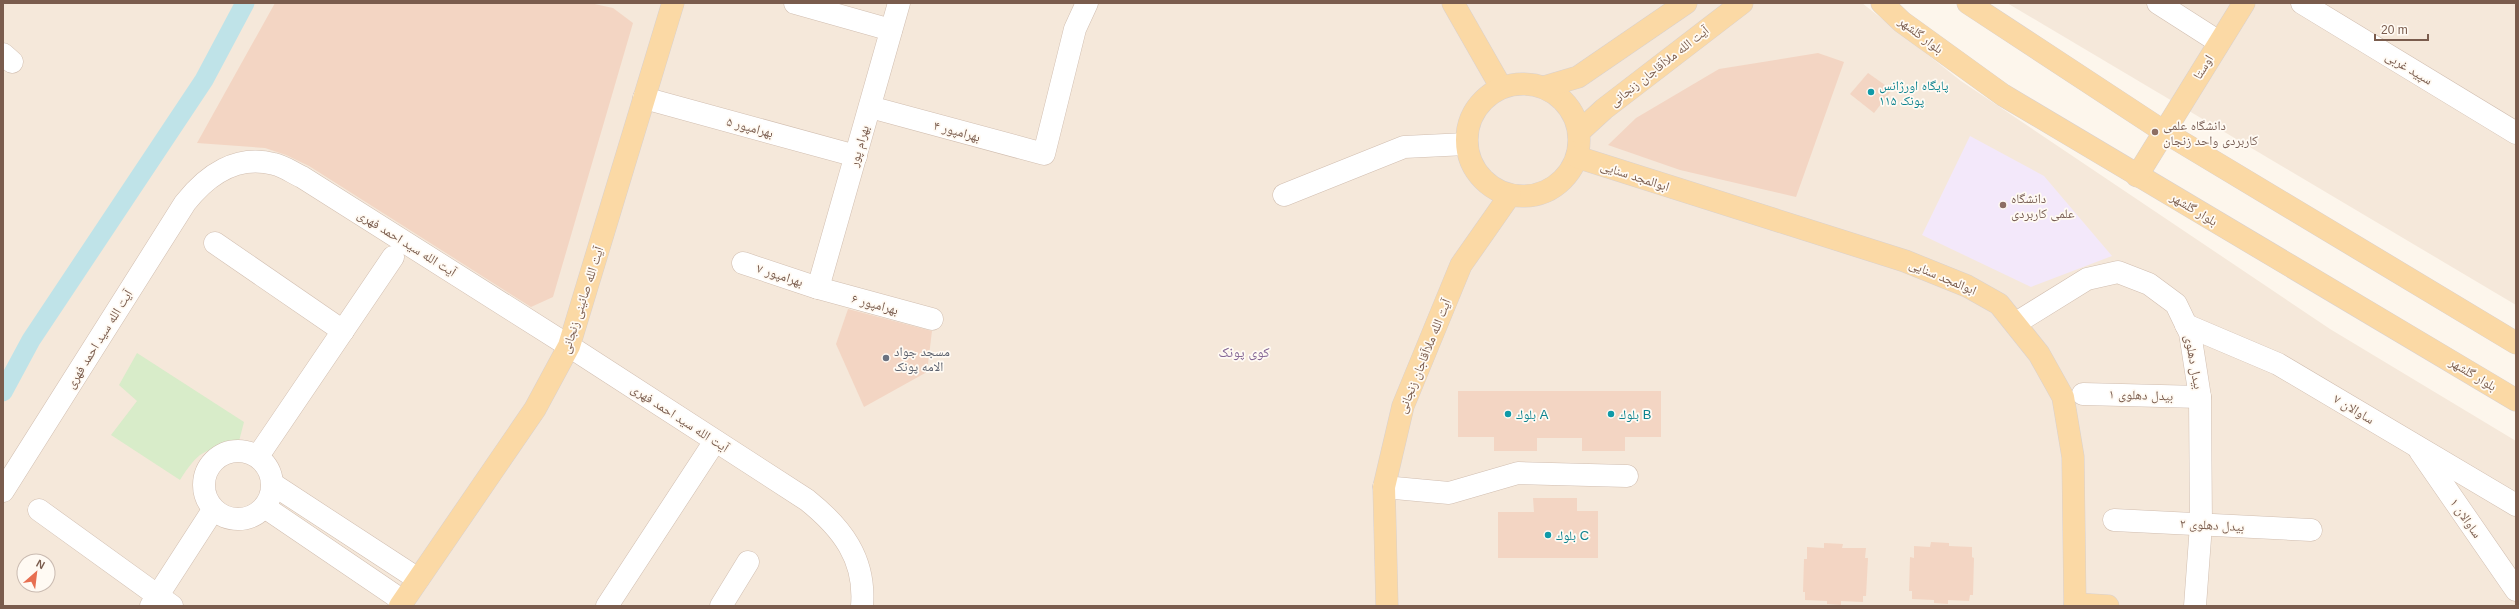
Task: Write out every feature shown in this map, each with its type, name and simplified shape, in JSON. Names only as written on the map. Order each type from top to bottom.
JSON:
[{"type":"main road","name":"آیت الله صائینی زنجانی","points":[[401,604],[535,409],[569,346],[673,3]]},
{"type":"main road","points":[[1453,3],[1501,87]]},
{"type":"main road","points":[[1544,87],[1578,77],[1686,3]]},
{"type":"main road","name":"آیت الله ملاآقاجان زنجانی","points":[[1579,132],[1604,109],[1742,3]]},
{"type":"main road","points":[[1868,3],[1902,22]]},
{"type":"main road","name":"بلوار گلشهر","points":[[1882,3],[1902,22],[2003,95],[2516,400]]},
{"type":"main road","points":[[1968,3],[2163,132],[2516,342]]},
{"type":"main road","name":"اوستا","points":[[2137,176],[2244,3]]},
{"type":"main road","points":[[1515,83],[1544,87],[1557,95],[1567,105],[1575,118],[1579,132],[1577,157],[1571,170],[1551,189],[1531,195],[1510,195],[1488,185],[1473,167],[1466,144],[1466,130],[1471,116],[1488,94],[1501,87],[1515,83]]},
{"type":"main road","name":"ابوالمجد سنایی","points":[[1577,157],[1905,261],[1968,286],[1999,304],[2040,354],[2063,397],[2073,457],[2075,605]]},
{"type":"main road","name":"آیت الله ملاآقاجان زنجانی","points":[[1387,606],[1384,487],[1402,406],[1461,266],[1510,195]]},
{"type":"main road","points":[[2075,605],[2108,606]]},
{"type":"street","points":[[795,3],[891,30]]},
{"type":"street","name":"بهرام پور","points":[[818,288],[899,3]]},
{"type":"street","name":"بهرامپور ۴","points":[[870,107],[1044,154],[1075,28],[1087,3]]},
{"type":"street","points":[[2158,3],[2219,42]]},
{"type":"street","name":"سپید غربی","points":[[2302,3],[2516,133]]},
{"type":"street","name":"بهرامپور ۵","points":[[644,98],[856,156]]},
{"type":"street","points":[[1284,195],[1404,147],[1466,144]]},
{"type":"street","name":"آیت الله سید احمد فهری","points":[[3,491],[185,203],[200,184],[217,172],[235,164],[253,161],[275,164],[302,177],[569,346],[807,500],[829,518],[846,540],[858,566],[863,594],[862,606]]},
{"type":"street","points":[[216,243],[343,331]]},
{"type":"street","points":[[258,456],[394,257]]},
{"type":"street","name":"بهرامپور ۷","points":[[742,263],[818,288]]},
{"type":"street","name":"بیدل دهلوی","points":[[2016,323],[2087,279],[2118,272],[2150,284],[2176,304],[2190,333],[2200,397],[2201,525],[2194,606]]},
{"type":"street","name":"بهرامپور ۶","points":[[818,288],[932,319]]},
{"type":"street","name":"ساوالان ۷","points":[[2186,325],[2278,364],[2516,504]]},
{"type":"street","name":"بیدل دهلوی ۱","points":[[2083,394],[2200,397]]},
{"type":"street","points":[[607,606],[715,441]]},
{"type":"street","name":"ساوالان ۱","points":[[2416,446],[2516,590]]},
{"type":"street","points":[[238,450],[258,456],[269,468],[274,485],[266,508],[250,519],[230,520],[213,510],[204,492],[206,472],[218,456],[238,450]]},
{"type":"street","points":[[1384,487],[1449,494],[1518,473],[1627,476]]},
{"type":"street","points":[[274,485],[418,579]]},
{"type":"street","points":[[266,508],[401,604]]},
{"type":"street","points":[[39,510],[160,603],[213,510]]},
{"type":"street","name":"بیدل دهلوی ۲","points":[[2114,520],[2311,530]]},
{"type":"street","points":[[721,606],[748,562]]},
{"type":"shaded area","points":[[3,3],[1862,3],[1961,81],[2330,329],[2516,441],[2516,606],[3,606]]},
{"type":"shaded area","points":[[2007,3],[2516,3],[2516,305]]},
{"type":"shaded area","name":"دانشگاه علمی کاربردی","points":[[1970,136],[2044,176],[2112,256],[2031,287],[1922,235]]},
{"type":"green space","points":[[137,353],[244,422],[238,445],[217,448],[203,453],[197,457],[180,480],[111,435],[137,401],[119,385]]},
{"type":"building","points":[[275,3],[590,3],[613,8],[633,23],[553,297],[531,307],[309,166],[286,155],[265,148],[197,143]]},
{"type":"building","points":[[1818,53],[1844,62],[1796,197],[1680,170],[1608,145],[1636,118],[1719,69]]},
{"type":"building","name":"پایگاه اورژانس ۱۱۵ پونک","points":[[1868,73],[1892,90],[1874,113],[1850,94]]},
{"type":"building","name":"مسجد جواد الامه پونک","points":[[848,309],[932,331],[927,372],[864,407],[836,344]]},
{"type":"building","points":[[1458,391],[1661,391],[1661,437],[1625,437],[1625,451],[1582,451],[1582,438],[1537,438],[1537,451],[1494,451],[1494,437],[1458,437]]},
{"type":"building","name":"بلوك C","points":[[1533,498],[1577,498],[1577,511],[1598,511],[1598,558],[1498,558],[1498,512],[1534,512]]},
{"type":"building","points":[[1931,542],[1949,543],[1949,546],[1972,547],[1972,557],[1974,558],[1973,595],[1970,595],[1969,601],[1948,600],[1948,604],[1934,603],[1934,600],[1912,599],[1912,591],[1909,591],[1910,557],[1914,558],[1914,546],[1930,547]]},
{"type":"building","points":[[1824,543],[1843,544],[1842,548],[1866,548],[1865,558],[1868,558],[1866,596],[1863,596],[1863,602],[1841,601],[1841,605],[1827,604],[1827,601],[1805,600],[1805,592],[1803,592],[1804,559],[1807,559],[1807,547],[1824,548]]},
{"type":"waterway","points":[[3,392],[31,340],[204,80],[245,3]]},
{"type":"place","name":"پایگاه اورژانس ۱۱۵ پونک","points":[[1871,92]]},
{"type":"place","name":"دانشگاه علمی کاربردی واحد زنجان","points":[[2155,132]]},
{"type":"place","name":"دانشگاه علمی کاربردی","points":[[2003,205]]},
{"type":"place","name":"مسجد جواد الامه پونک","points":[[886,358]]},
{"type":"place","name":"بلوك A","points":[[1508,414]]},
{"type":"place","name":"بلوك B","points":[[1611,414]]},
{"type":"place","name":"بلوك C","points":[[1548,535]]},
{"type":"district","name":"کوی پونک","points":[[1244,352]]}]
